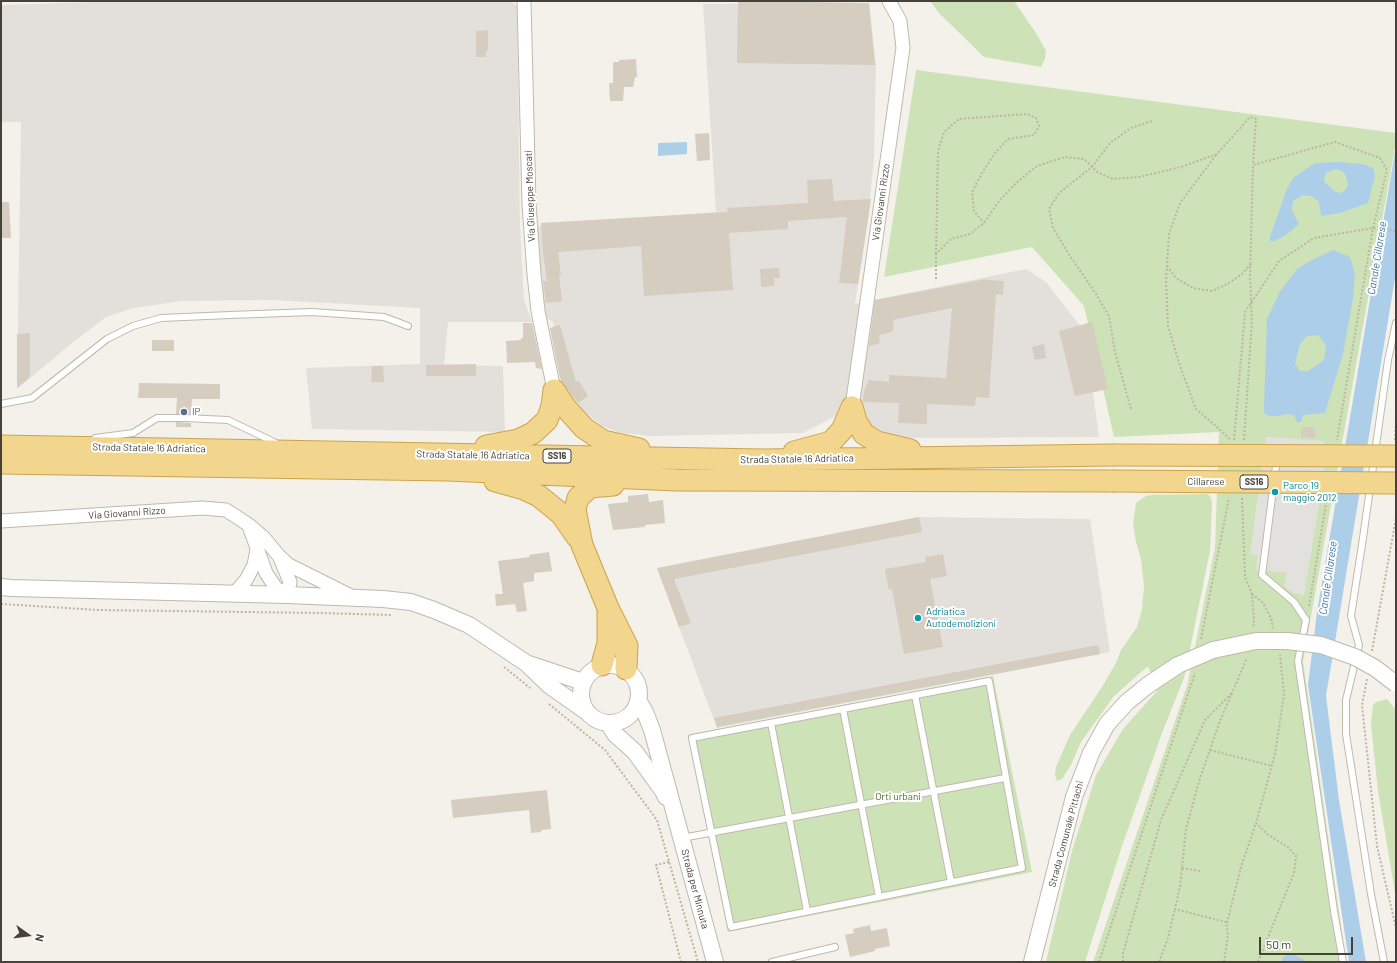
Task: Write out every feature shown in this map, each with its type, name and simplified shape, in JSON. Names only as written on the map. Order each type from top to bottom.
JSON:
[{"type":"highway","points":[[554,390],[566,408],[584,428],[603,441],[679,459]]},
{"type":"highway","points":[[447,462],[518,440],[533,433],[547,420],[552,406],[554,390]]},
{"type":"highway","points":[[852,407],[856,421],[864,434],[877,442],[903,449],[960,457]]},
{"type":"highway","points":[[762,460],[831,442],[842,430],[852,407]]},
{"type":"highway","name":"Strada Statale 16 Adriatica","points":[[1,446],[320,452],[677,480],[1112,481]]},
{"type":"highway","name":"Strada Statale 16 Adriatica","points":[[1,463],[447,462],[679,459],[762,460],[1113,455],[1396,456]]},
{"type":"highway","points":[[447,462],[524,489],[538,496],[561,514],[582,545]]},
{"type":"highway","points":[[626,669],[626,646],[608,608],[582,545],[575,509],[578,498],[590,487],[677,480]]},
{"type":"highway","name":"Cillarese","points":[[1112,481],[1396,483]]},
{"type":"highway","points":[[602,665],[608,642],[608,608]]},
{"type":"street","name":"Via Giuseppe Moscati","points":[[524,1],[529,204],[534,274],[538,311],[554,390]]},
{"type":"street","name":"Via Giovanni Rizzo","points":[[852,407],[903,48],[900,21],[888,1]]},
{"type":"street","name":"Via Giovanni Rizzo","points":[[1,521],[202,508],[226,510],[249,525],[264,538],[279,556],[289,565],[354,598]]},
{"type":"street","points":[[249,525],[266,573],[276,588],[287,595]]},
{"type":"street","points":[[234,594],[246,580],[254,565],[257,550]]},
{"type":"street","points":[[279,556],[290,582],[287,595]]},
{"type":"street","points":[[1,586],[11,588],[287,595],[382,599],[411,602],[469,625],[526,663],[550,686],[596,720],[608,723],[618,722],[627,717],[634,710],[638,700],[638,686],[636,680],[626,669],[614,665],[602,665],[594,669],[587,674],[580,690],[582,705],[587,712]]},
{"type":"street","name":"Strada Comunale Pittachi","points":[[1032,962],[1074,798],[1091,752],[1107,724],[1127,702],[1148,684],[1178,665],[1213,650],[1256,641],[1287,640],[1321,645],[1355,656],[1375,668],[1396,684]]},
{"type":"street","points":[[526,663],[583,682]]},
{"type":"street","name":"Strada per Minnuta","points":[[638,700],[646,712],[652,730],[715,962]]},
{"type":"street","name":"Strada per Minnuta","points":[[608,723],[615,734],[635,752],[663,791],[675,817]]},
{"type":"lane","points":[[1,404],[32,398],[107,339],[133,326],[161,318],[230,314],[312,312],[384,317],[408,326]]},
{"type":"lane","points":[[1384,962],[1370,887],[1346,734],[1346,700],[1360,644],[1351,616],[1388,360],[1396,323]]},
{"type":"lane","points":[[92,438],[133,433],[157,418],[228,420],[275,443],[320,452]]},
{"type":"lane","points":[[53,446],[76,441]]},
{"type":"lane","points":[[1279,446],[1262,575],[1294,602],[1306,620],[1298,661],[1334,911],[1343,962]]},
{"type":"lane","points":[[989,681],[1022,868],[731,926],[692,738],[843,709],[989,681]]},
{"type":"lane","points":[[916,695],[951,882]]},
{"type":"lane","points":[[843,709],[879,897]]},
{"type":"lane","points":[[771,723],[806,911]]},
{"type":"lane","points":[[681,838],[1005,778]]},
{"type":"lane","points":[[772,962],[834,947]]},
{"type":"path","points":[[936,279],[938,151],[944,132],[959,119],[1027,114],[1036,118],[1039,126],[1034,135],[1008,139],[995,153],[972,192],[974,211],[984,224]]},
{"type":"path","points":[[1244,440],[1252,321],[1252,302],[1251,264],[1253,165],[1256,118],[1250,118],[1217,154],[1180,203],[1169,234],[1166,280],[1168,326],[1180,366],[1196,409],[1217,426],[1234,443],[1245,312],[1252,302],[1279,261],[1314,238],[1373,228],[1396,231]]},
{"type":"path","points":[[1131,409],[1115,352],[1109,316],[1096,294],[1068,254],[1053,228],[1049,209],[1059,193],[1092,167],[1110,143],[1131,128],[1152,120]]},
{"type":"path","points":[[1253,165],[1336,142],[1380,158],[1387,170],[1373,228],[1337,440]]},
{"type":"path","points":[[936,254],[951,239],[970,234],[984,224],[999,201],[1016,183],[1037,166],[1065,157],[1084,159],[1097,172],[1114,179],[1138,177],[1181,167],[1217,154]]},
{"type":"path","points":[[1167,266],[1176,278],[1192,288],[1212,291],[1229,283],[1242,274],[1251,264]]},
{"type":"path","points":[[1306,620],[1328,495]]},
{"type":"path","points":[[1201,640],[1229,497]]},
{"type":"path","points":[[1242,497],[1245,577],[1252,594],[1253,629]]},
{"type":"path","points":[[1252,594],[1263,603],[1271,618],[1274,631]]},
{"type":"path","points":[[1,604],[97,610],[320,613],[397,616]]},
{"type":"path","points":[[1224,962],[1228,935],[1227,923],[1241,867],[1256,823],[1275,754],[1284,694],[1280,651]]},
{"type":"path","points":[[1160,962],[1175,909],[1182,868],[1186,829],[1200,778],[1220,721],[1248,657]]},
{"type":"path","points":[[504,666],[534,691]]},
{"type":"path","points":[[1099,962],[1195,670]]},
{"type":"path","points":[[1123,962],[1161,820],[1205,720],[1232,692]]},
{"type":"path","points":[[545,701],[605,750],[657,820],[698,962]]},
{"type":"path","points":[[1210,750],[1272,766]]},
{"type":"path","points":[[1256,823],[1267,834],[1290,848],[1296,856],[1294,873],[1258,962]]},
{"type":"path","points":[[669,862],[656,865],[681,962]]},
{"type":"path","points":[[1182,868],[1200,871]]},
{"type":"path","points":[[1175,909],[1225,921],[1227,923]]},
{"type":"shaded area","points":[[126,1],[510,1],[517,6],[520,227],[524,300],[532,322],[448,322],[444,365],[503,366],[505,432],[312,429],[306,368],[420,364],[420,308],[272,300],[181,301],[134,308],[106,317],[17,389],[21,122],[1,122],[1,5]]},
{"type":"shaded area","points":[[869,3],[876,65],[874,158],[868,221],[855,304],[1026,269],[1046,282],[1085,332],[1099,437],[896,438],[879,436],[866,420],[862,405],[843,401],[836,416],[803,433],[651,436],[621,433],[602,426],[585,412],[562,383],[553,322],[544,316],[536,226],[716,212],[703,4]]},
{"type":"shaded area","points":[[1266,437],[1324,441],[1324,474],[1304,595],[1293,593],[1284,586],[1286,573],[1256,569],[1258,555],[1250,554]]},
{"type":"shaded area","points":[[919,517],[1090,519],[1110,652],[717,728],[658,571]]},
{"type":"green space","points":[[930,1],[1014,1],[1036,33],[1046,51],[1045,59],[1041,67],[984,57],[939,13]]},
{"type":"green space","name":"Parco 19 maggio 2012","points":[[916,70],[1396,133],[1396,142],[1303,661],[1346,962],[1093,962],[1187,686],[1215,548],[1219,432],[1114,437],[1084,306],[1032,247],[884,277]]},
{"type":"green space","points":[[1208,494],[1211,498],[1212,504],[1210,551],[1184,678],[1162,733],[1122,846],[1085,962],[1046,962],[1072,851],[1096,775],[1123,729],[1157,691],[1148,666],[1114,696],[1081,742],[1071,765],[1062,779],[1057,781],[1055,775],[1056,767],[1070,735],[1102,687],[1116,663],[1121,650],[1137,627],[1142,609],[1144,586],[1141,559],[1133,524],[1136,503],[1146,496],[1152,495]]},
{"type":"green space","name":"Orti urbani","points":[[993,676],[1032,872],[728,932],[688,735]]},
{"type":"green space","points":[[1387,699],[1396,710],[1396,899],[1378,791],[1371,724],[1373,705],[1376,702]]},
{"type":"water","points":[[687,142],[687,154],[658,156],[658,143]]},
{"type":"water","name":"Canale Cillarese","points":[[1396,146],[1396,272],[1326,696],[1339,800],[1366,962],[1349,962],[1308,685],[1317,612]]},
{"type":"water","points":[[1339,162],[1363,164],[1373,168],[1375,176],[1368,203],[1340,213],[1321,216],[1319,202],[1312,196],[1303,195],[1293,201],[1292,210],[1299,224],[1286,235],[1274,241],[1270,241],[1270,237],[1287,189],[1293,178],[1315,163]],"holes":[[[1336,169],[1342,171],[1346,176],[1348,184],[1347,188],[1341,193],[1334,191],[1324,179],[1326,173]]]},
{"type":"water","points":[[1333,250],[1350,257],[1355,273],[1353,299],[1343,354],[1325,413],[1303,415],[1301,422],[1297,422],[1294,415],[1284,414],[1279,416],[1269,416],[1264,413],[1267,319],[1279,293],[1297,269]],"holes":[[[1318,335],[1326,345],[1324,360],[1308,371],[1300,371],[1295,364],[1300,344],[1307,336]]]},
{"type":"water","points":[[1290,953],[1306,962],[1282,962],[1283,957]]},
{"type":"building","points":[[738,1],[869,3],[875,65],[737,63]]},
{"type":"building","points":[[488,30],[488,51],[486,51],[486,57],[476,57],[476,31]]},
{"type":"building","points":[[636,59],[637,77],[635,77],[633,87],[624,87],[623,101],[610,101],[609,83],[613,83],[613,62],[619,62],[619,60]]},
{"type":"building","points":[[709,133],[710,160],[697,161],[695,134]]},
{"type":"building","points":[[832,179],[834,201],[871,199],[858,284],[839,283],[847,217],[788,221],[788,229],[729,233],[733,290],[644,296],[641,246],[558,252],[562,301],[546,303],[543,281],[547,281],[541,223],[728,212],[727,208],[808,203],[807,180]]},
{"type":"building","points":[[1,202],[9,202],[11,238],[1,238]]},
{"type":"building","points":[[779,268],[780,278],[774,278],[774,286],[761,287],[760,269]]},
{"type":"building","points":[[986,279],[1004,281],[1003,295],[996,294],[989,398],[976,397],[975,406],[927,404],[927,424],[898,423],[899,403],[863,402],[864,391],[869,380],[889,382],[889,375],[946,378],[952,308],[893,320],[894,328],[892,332],[879,335],[880,343],[869,346],[875,300]]},
{"type":"building","points":[[1092,322],[1108,389],[1075,396],[1059,331]]},
{"type":"building","points":[[523,323],[532,323],[542,369],[536,368],[535,362],[507,363],[506,341],[521,340],[521,338],[523,338]]},
{"type":"building","points":[[560,325],[576,382],[579,381],[588,396],[578,403],[561,380],[559,374],[550,328]]},
{"type":"building","points":[[30,333],[30,377],[17,388],[17,334]]},
{"type":"building","points":[[152,340],[174,340],[174,351],[152,351]]},
{"type":"building","points":[[1044,344],[1046,358],[1035,360],[1032,347]]},
{"type":"building","points":[[476,364],[476,376],[426,376],[426,365]]},
{"type":"building","points":[[372,366],[383,366],[384,382],[371,382]]},
{"type":"building","points":[[139,383],[220,384],[220,399],[192,399],[191,414],[176,414],[177,398],[138,398]]},
{"type":"building","points":[[176,422],[191,423],[191,427],[176,427]]},
{"type":"building","points":[[1301,427],[1315,427],[1315,438],[1301,437]]},
{"type":"building","points":[[648,494],[649,502],[663,500],[665,523],[645,525],[645,527],[613,530],[608,504],[628,502],[628,496]]},
{"type":"building","points":[[919,517],[922,532],[674,579],[691,623],[679,627],[657,568]]},
{"type":"building","points":[[549,552],[552,571],[534,573],[534,581],[523,583],[527,611],[517,612],[515,604],[496,606],[495,594],[503,594],[498,561],[530,557],[529,555]]},
{"type":"building","name":"Adriatica Autodemolizioni","points":[[943,554],[947,576],[930,579],[943,647],[904,654],[892,589],[889,590],[885,569],[926,562],[925,557]]},
{"type":"building","points":[[1098,645],[1100,654],[717,727],[714,718]]},
{"type":"building","points":[[547,790],[551,829],[541,830],[541,832],[531,833],[529,810],[453,818],[451,800]]},
{"type":"building","points":[[870,925],[871,931],[887,928],[890,946],[850,957],[845,935],[854,933],[853,929]]},
{"type":"place","name":"IP","points":[[184,412]]},
{"type":"place","name":"Parco 19 maggio 2012","points":[[1275,492]]},
{"type":"place","name":"Adriatica Autodemolizioni","points":[[918,618]]}]
